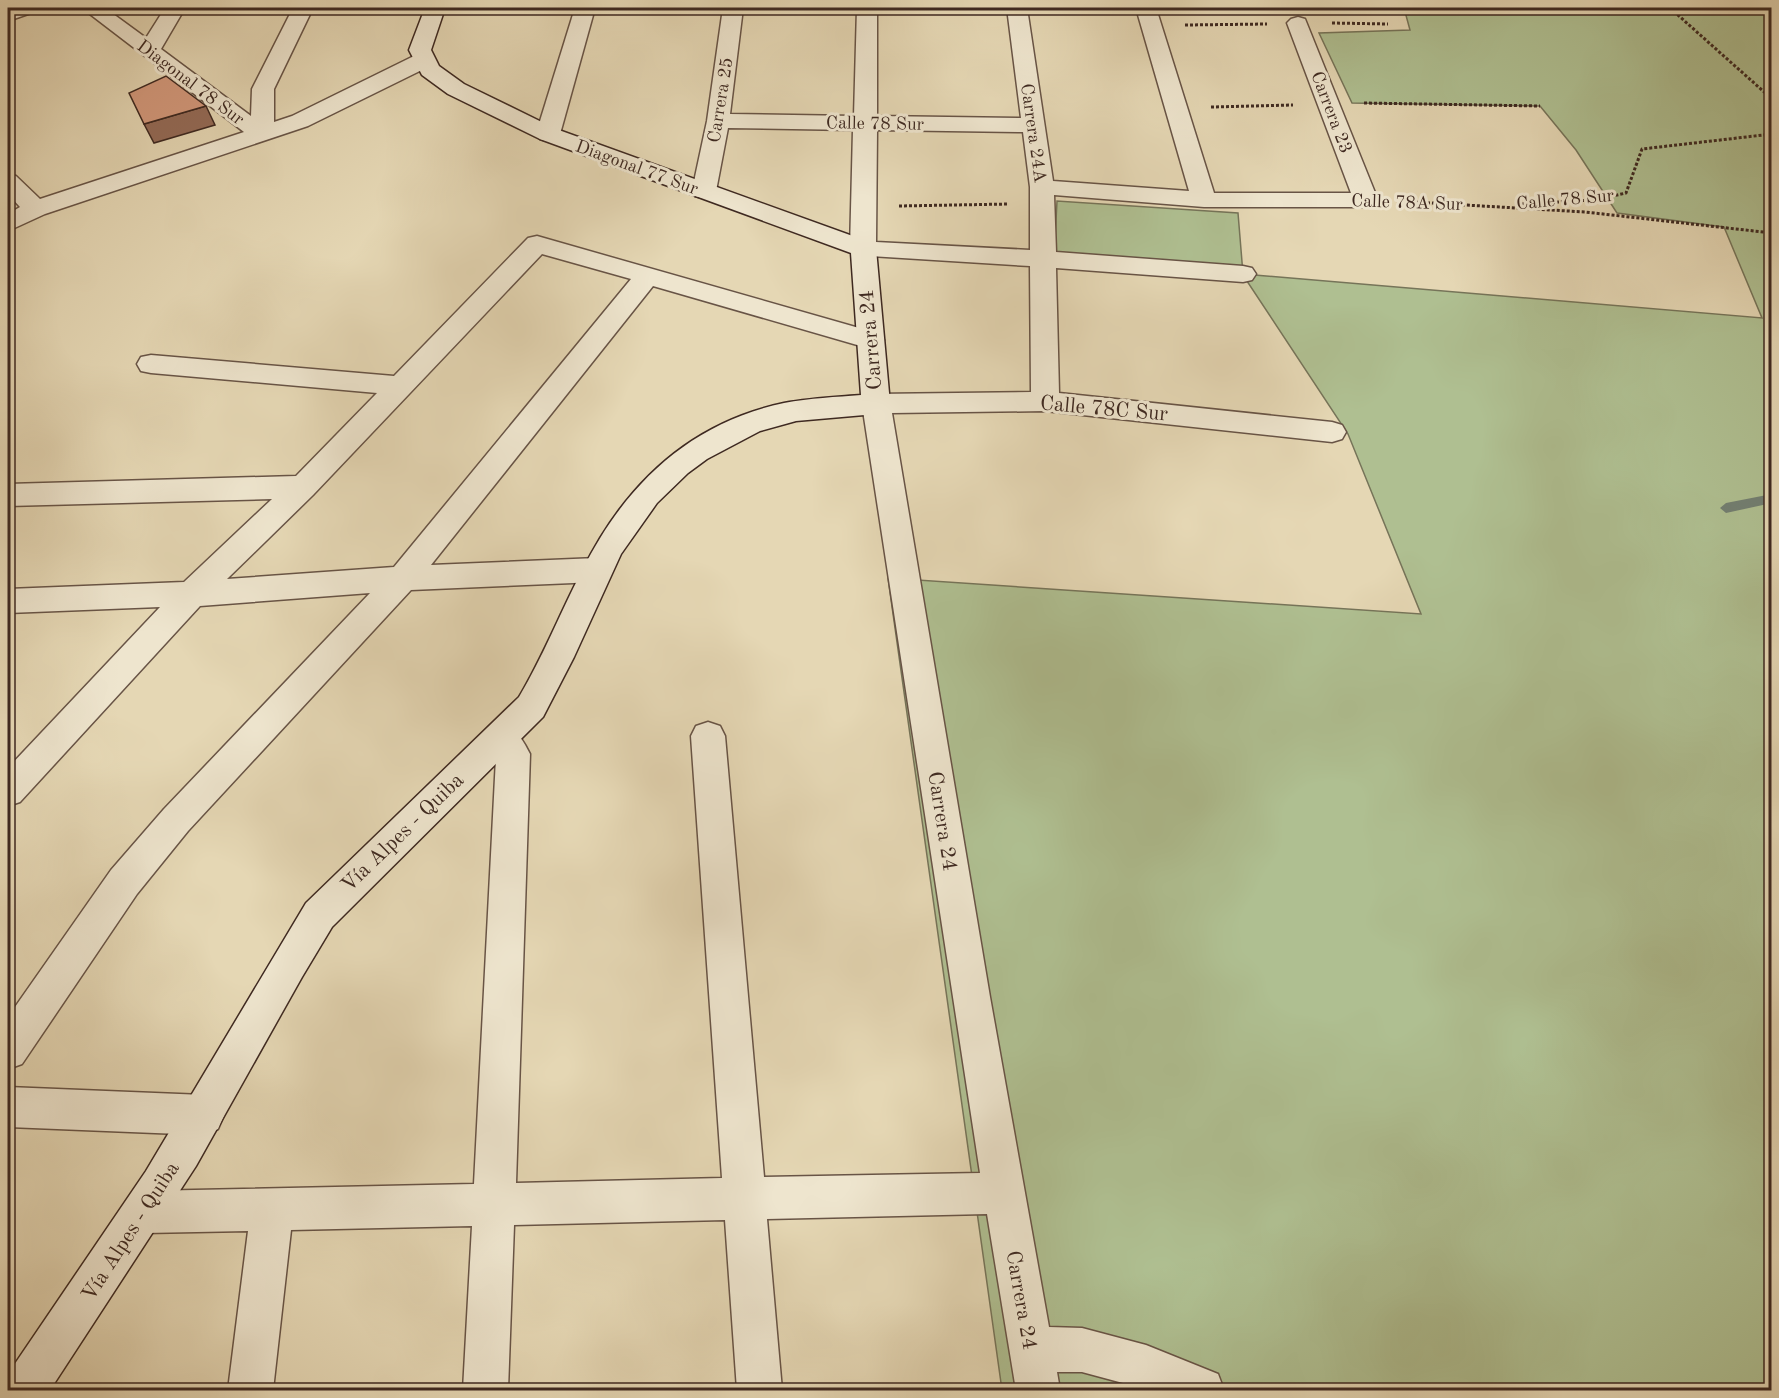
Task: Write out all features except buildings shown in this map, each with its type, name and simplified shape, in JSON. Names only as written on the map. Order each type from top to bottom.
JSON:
[{"type":"street","points":[[8,15],[27,8]]},
{"type":"street","name":"Diagonal 78 Sur","points":[[92,8],[262,135]]},
{"type":"street","points":[[149,50],[175,8]]},
{"type":"street","points":[[262,135],[263,89],[303,8]]},
{"type":"street","points":[[8,223],[36,209],[300,121],[424,60],[420,50],[422,39],[435,8]]},
{"type":"street","points":[[548,134],[585,8]]},
{"type":"street","name":"Carrera 25","points":[[704,191],[718,121],[733,8]]},
{"type":"street","name":"Carrera 24","points":[[867,8],[863,249],[876,404],[1038,1390]]},
{"type":"street","name":"Carrera 24A","points":[[1017,8],[1042,195],[1045,401]]},
{"type":"street","points":[[1146,8],[1204,201]]},
{"type":"street","name":"Carrera 23","points":[[1298,23],[1366,200]]},
{"type":"street","name":"Diagonal 77 Sur","points":[[424,60],[440,78],[456,89],[548,134],[863,249]]},
{"type":"street","name":"Calle 78 Sur","points":[[718,121],[1032,125]]},
{"type":"street","points":[[8,181],[36,209]]},
{"type":"street","name":"Calle 78A Sur","points":[[1042,195],[1204,201],[1366,200]]},
{"type":"street","points":[[8,791],[192,594],[303,487],[537,244],[871,340]]},
{"type":"street","points":[[863,249],[1043,259],[1243,274]]},
{"type":"street","points":[[8,1050],[124,882],[161,838],[402,578],[648,275]]},
{"type":"street","points":[[151,364],[400,386]]},
{"type":"street","name":"Calle 78C Sur","points":[[876,404],[1045,401],[1332,432]]},
{"type":"street","name":"Vía Alpes - Quiba","points":[[24,1390],[145,1212],[204,1115],[299,945],[319,915],[531,707],[548,679],[597,570],[621,527],[646,493],[672,467],[742,426],[785,413],[876,404]]},
{"type":"street","points":[[8,495],[303,487]]},
{"type":"street","points":[[8,601],[192,594],[402,578],[597,570]]},
{"type":"street","points":[[708,736],[760,1390]]},
{"type":"street","points":[[486,1390],[513,754],[500,738]]},
{"type":"street","points":[[8,1107],[204,1115]]},
{"type":"street","points":[[145,1212],[1004,1193]]},
{"type":"street","points":[[249,1390],[273,1210]]},
{"type":"street","points":[[1030,1349],[1082,1350],[1146,1367],[1202,1390]]},
{"type":"path","points":[[1670,8],[1772,99]]},
{"type":"path","name":"Calle 78 Sur","points":[[1506,205],[1595,200],[1626,193],[1642,149],[1772,134]]},
{"type":"path","points":[[863,207],[1042,195]]},
{"type":"path","name":"Calle 78A Sur","points":[[1366,200],[1506,205],[1624,214],[1772,233]]},
{"type":"green space","points":[[1404,8],[1771,8],[1771,1390],[1002,1390],[888,578],[1421,614],[1348,434],[1243,275],[1054,260],[1057,201],[1238,213],[1243,274],[1762,318],[1724,227],[1617,213],[1576,150],[1540,106],[1352,103],[1319,33],[1410,30]]},
{"type":"waterway","points":[[1726,508],[1772,498]]}]
